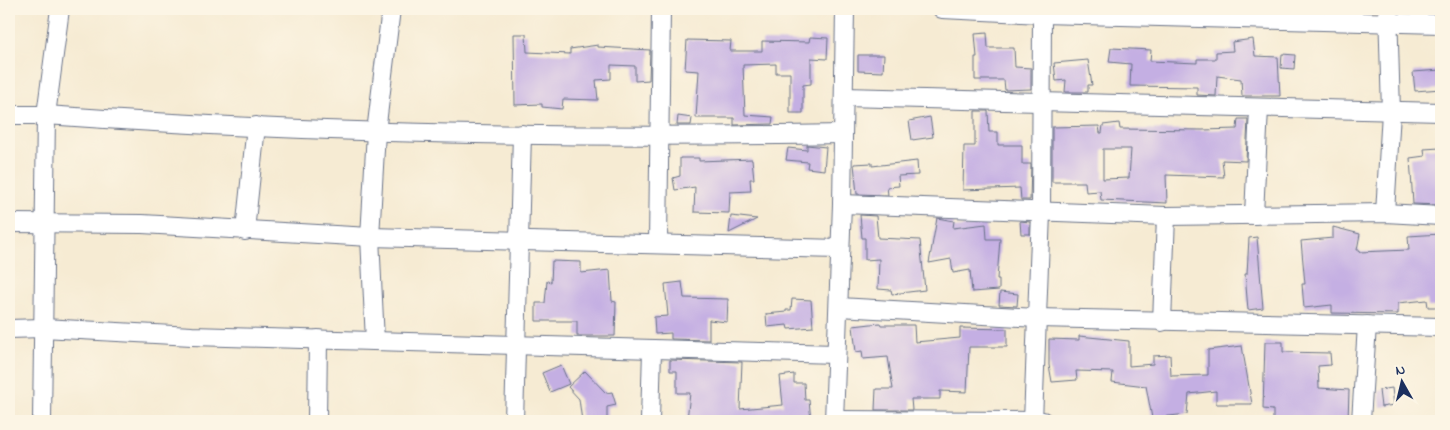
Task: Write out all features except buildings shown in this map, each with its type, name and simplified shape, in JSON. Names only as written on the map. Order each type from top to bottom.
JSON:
[{"type":"street","points":[[42,421],[46,115],[60,9]]},
{"type":"street","points":[[375,341],[370,237],[376,132],[391,9]]},
{"type":"street","points":[[658,243],[662,9]]},
{"type":"street","points":[[844,9],[842,204],[834,421],[1044,421]]},
{"type":"street","points":[[942,9],[1042,14],[1121,12],[1388,16],[1441,24]]},
{"type":"street","points":[[1034,421],[1041,212],[1042,14]]},
{"type":"street","points":[[1385,213],[1391,112],[1388,16]]},
{"type":"street","points":[[844,97],[1441,112]]},
{"type":"street","points":[[1254,215],[1259,108]]},
{"type":"street","points":[[9,115],[46,115],[376,132],[661,137],[842,134]]},
{"type":"street","points":[[245,231],[256,126]]},
{"type":"street","points":[[514,421],[522,134]]},
{"type":"street","points":[[842,204],[1166,216],[1385,213],[1441,216]]},
{"type":"street","points":[[1162,322],[1166,216]]},
{"type":"street","points":[[9,224],[44,222],[142,224],[370,237],[839,249]]},
{"type":"street","points":[[838,307],[1037,318],[1441,327]]},
{"type":"street","points":[[1361,421],[1367,325]]},
{"type":"street","points":[[9,329],[43,328],[192,336],[836,354]]},
{"type":"street","points":[[317,421],[318,339]]},
{"type":"street","points":[[650,421],[652,350]]}]
